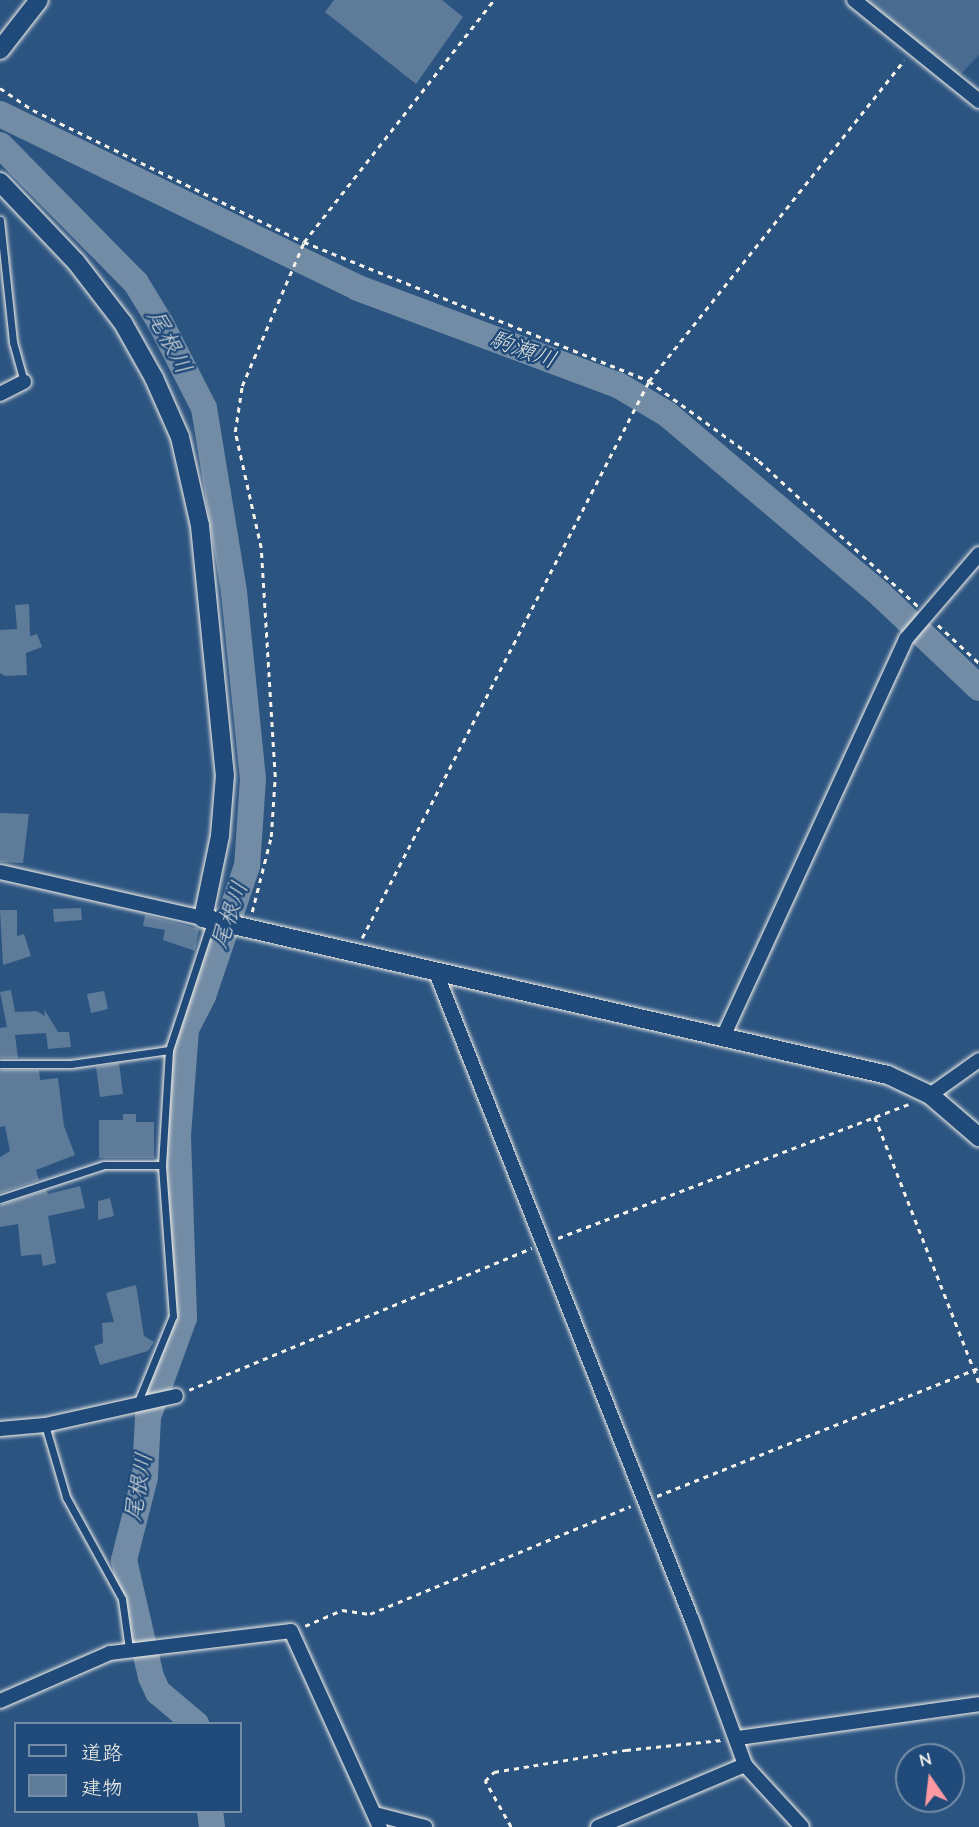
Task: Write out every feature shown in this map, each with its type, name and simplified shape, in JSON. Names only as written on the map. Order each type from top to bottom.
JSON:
[{"type":"street","points":[[0,50],[39,0]]},
{"type":"street","points":[[854,0],[979,101]]},
{"type":"street","points":[[0,182],[76,262],[123,323],[155,379],[180,438],[200,526],[225,775],[211,919]]},
{"type":"street","points":[[0,394],[24,382]]},
{"type":"street","points":[[723,1037],[906,639],[979,554]]},
{"type":"street","points":[[0,872],[356,951],[888,1075],[930,1095],[979,1137]]},
{"type":"street","points":[[435,970],[738,1738],[745,1765],[802,1827]]},
{"type":"street","points":[[930,1095],[979,1060]]},
{"type":"street","points":[[0,1429],[45,1425],[176,1396]]},
{"type":"street","points":[[0,1701],[129,1649],[291,1632],[377,1821],[425,1827]]},
{"type":"street","points":[[738,1738],[979,1704]]},
{"type":"street","points":[[598,1827],[745,1765]]},
{"type":"lane","points":[[0,220],[13,342],[24,382]]},
{"type":"lane","points":[[137,1404],[173,1317],[162,1165],[169,1050],[211,919]]},
{"type":"lane","points":[[0,1064],[71,1063],[169,1050]]},
{"type":"lane","points":[[0,1199],[104,1165],[162,1165]]},
{"type":"lane","points":[[45,1425],[66,1497],[122,1599],[129,1649]]},
{"type":"path","points":[[243,926],[271,837],[275,776],[261,548],[235,415],[242,386],[304,242],[494,0]]},
{"type":"path","points":[[356,951],[632,409],[649,382],[912,49]]},
{"type":"path","points":[[0,88],[33,110],[304,242],[649,382],[759,461],[925,617],[979,663]]},
{"type":"path","points":[[176,1396],[542,1244],[930,1095]]},
{"type":"path","points":[[874,1117],[979,1383]]},
{"type":"path","points":[[510,1827],[485,1781],[494,1772],[626,1749],[738,1738]]},
{"type":"shaded area","points":[[860,0],[979,0],[979,55],[956,79]]},
{"type":"building","points":[[334,0],[442,0],[463,17],[416,84],[325,12]]},
{"type":"building","points":[[29,604],[30,636],[37,634],[42,647],[26,653],[27,675],[5,676],[0,673],[0,630],[17,629],[15,605]]},
{"type":"building","points":[[0,813],[29,814],[23,863],[0,862]]},
{"type":"building","points":[[81,908],[82,920],[54,922],[53,909]]},
{"type":"building","points":[[0,910],[17,910],[17,936],[24,934],[31,956],[3,965]]},
{"type":"building","points":[[145,915],[199,929],[195,951],[163,940],[165,930],[143,926]]},
{"type":"building","points":[[11,990],[15,1012],[37,1011],[45,1016],[44,1009],[58,1032],[69,1032],[71,1047],[48,1049],[46,1033],[15,1035],[18,1058],[0,1058],[0,1028],[7,1027],[0,992]]},
{"type":"building","points":[[104,991],[108,1009],[91,1013],[87,994]]},
{"type":"building","points":[[119,1063],[123,1094],[100,1097],[96,1067]]},
{"type":"building","points":[[0,1070],[39,1070],[40,1080],[58,1078],[64,1126],[75,1155],[36,1170],[39,1180],[0,1193],[0,1157],[10,1151],[5,1126],[0,1127]]},
{"type":"building","points":[[123,1114],[136,1114],[136,1122],[154,1122],[154,1158],[99,1158],[99,1120],[123,1120]]},
{"type":"building","points":[[80,1186],[85,1208],[48,1216],[56,1263],[43,1266],[41,1254],[21,1256],[18,1224],[0,1227],[0,1205],[46,1190],[48,1194]]},
{"type":"building","points":[[110,1198],[114,1216],[98,1220],[98,1201]]},
{"type":"building","points":[[136,1285],[144,1336],[154,1342],[148,1351],[100,1365],[94,1346],[103,1343],[102,1323],[114,1322],[106,1293]]},
{"type":"waterway","name":"駒瀬川","points":[[0,114],[358,288],[618,385],[667,414],[881,595],[979,688]]},
{"type":"waterway","name":"尾根川","points":[[0,145],[136,283],[161,324],[204,408],[234,592],[253,779],[247,866],[203,996],[186,1029],[178,1136],[184,1318],[148,1417],[145,1477],[124,1560],[151,1677],[158,1692],[194,1722]]},
{"type":"waterway","name":"尾根川","points":[[210,1813],[212,1827]]}]
